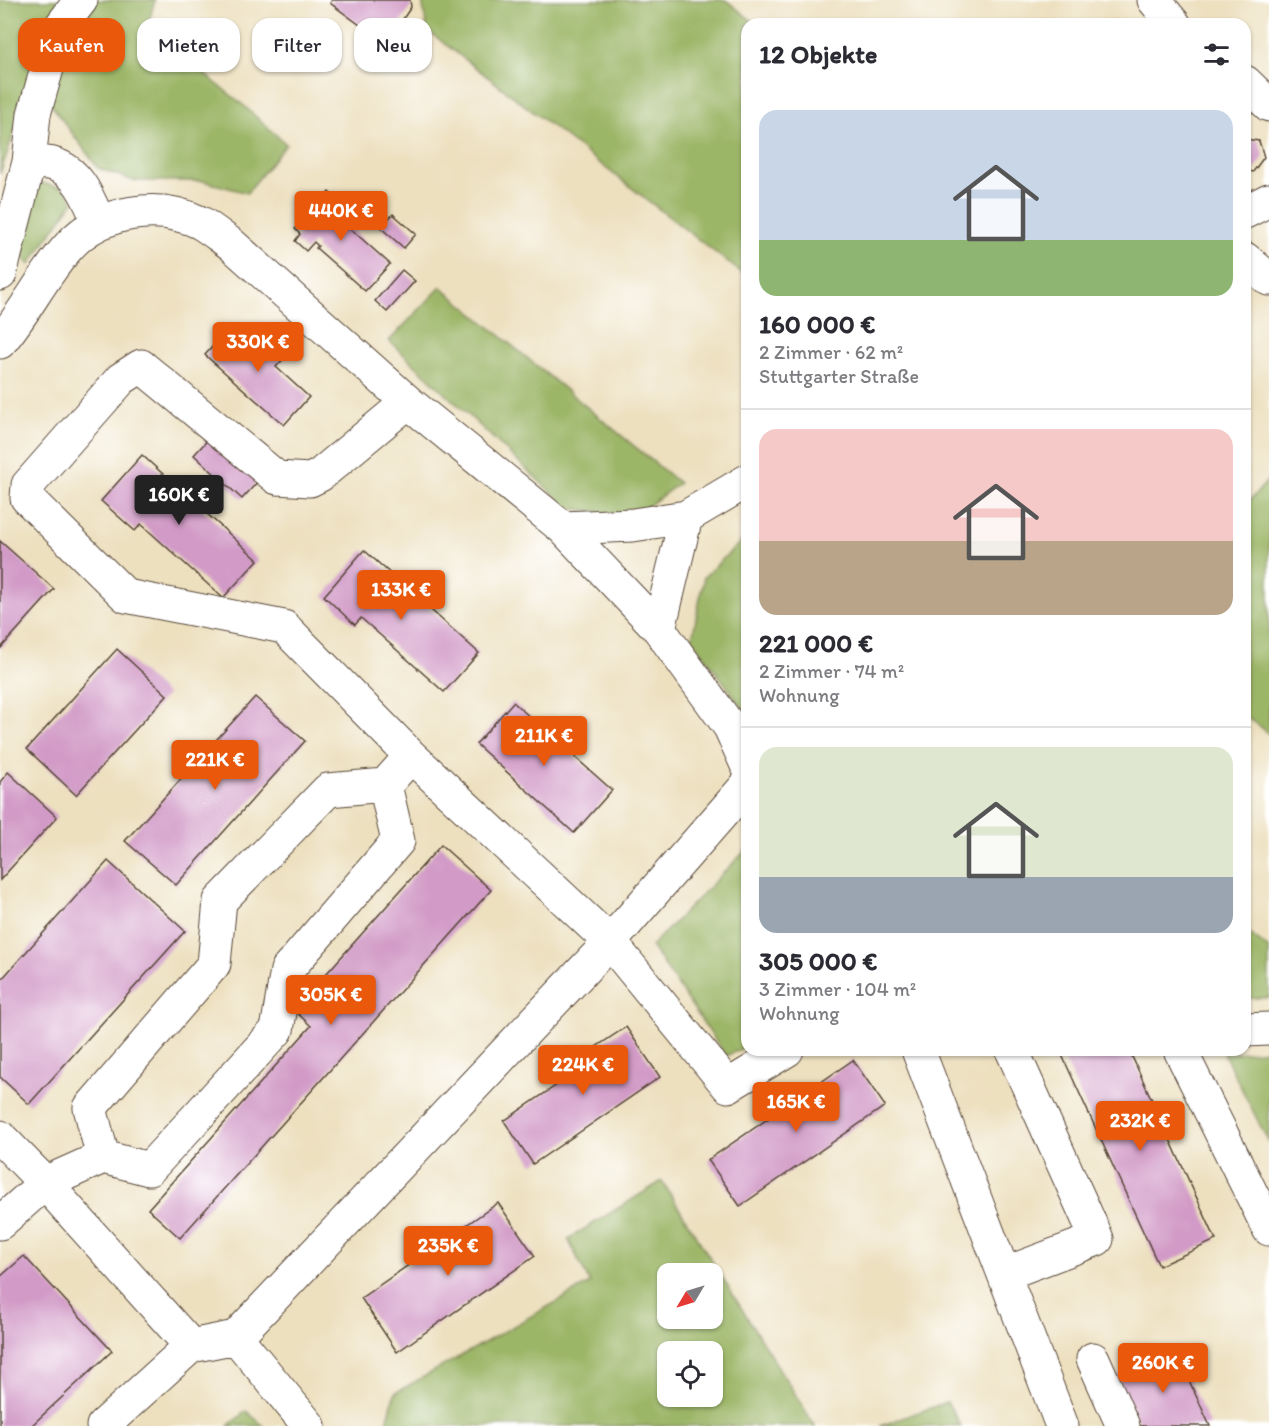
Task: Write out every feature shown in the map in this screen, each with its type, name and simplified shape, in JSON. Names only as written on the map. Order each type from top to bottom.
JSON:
[{"type":"street","points":[[0,274],[28,162],[34,114],[58,30],[81,0]]},
{"type":"street","points":[[1154,0],[1169,18]]},
{"type":"street","points":[[1251,88],[1269,105]]},
{"type":"street","points":[[28,162],[53,164],[71,173],[86,192],[99,223]]},
{"type":"street","points":[[1251,209],[1269,200]]},
{"type":"street","points":[[1,336],[68,247],[79,236],[99,223],[114,217],[141,212],[172,214],[200,223],[231,244],[408,402],[563,528],[658,629],[730,727],[741,752]]},
{"type":"street","points":[[1251,264],[1269,279]]},
{"type":"street","points":[[408,402],[320,475],[310,480],[277,478],[141,366],[120,379],[35,476],[28,485],[27,498],[126,596],[284,627],[411,756],[610,942],[728,1086],[777,1056]]},
{"type":"street","points":[[563,528],[633,525],[686,517],[741,485]]},
{"type":"street","points":[[658,629],[686,517]]},
{"type":"street","points":[[103,1157],[90,1108],[214,964],[220,901],[328,790],[385,785],[411,756]]},
{"type":"street","points":[[0,1223],[45,1183],[103,1157],[149,1169],[277,1030],[287,970],[398,841],[385,785]]},
{"type":"street","points":[[103,1426],[191,1346],[236,1337],[610,942],[741,792]]},
{"type":"street","points":[[1251,1030],[1269,1029]]},
{"type":"street","points":[[920,1056],[1062,1426]]},
{"type":"street","points":[[1004,1274],[1097,1239],[1015,1056]]},
{"type":"street","points":[[1183,1056],[1269,1229]]},
{"type":"street","points":[[0,1137],[45,1183],[191,1346]]},
{"type":"street","points":[[236,1337],[309,1426]]},
{"type":"street","points":[[1093,1359],[1123,1426]]},
{"type":"green space","points":[[0,0],[155,0],[150,18],[137,18],[137,72],[202,72],[286,144],[247,193],[203,181],[134,181],[98,168],[32,79],[0,174]]},
{"type":"green space","points":[[422,0],[726,0],[748,18],[741,18],[741,272],[432,34],[432,18],[425,18]]},
{"type":"green space","points":[[33,181],[66,189],[73,202],[29,265],[18,249]]},
{"type":"green space","points":[[441,287],[679,483],[635,516],[568,508],[389,341]]},
{"type":"green space","points":[[1269,479],[1269,734],[1251,720],[1251,499]]},
{"type":"green space","points":[[741,542],[741,706],[692,639],[704,577]]},
{"type":"green space","points":[[741,855],[741,1049],[726,1056],[651,946]]},
{"type":"green space","points":[[1251,935],[1269,949],[1269,998],[1251,998]]},
{"type":"green space","points":[[1269,1050],[1269,1143],[1225,1056],[1251,1056],[1251,1052]]},
{"type":"green space","points":[[662,1181],[713,1263],[657,1263],[657,1329],[723,1329],[723,1279],[815,1426],[386,1426],[395,1393],[590,1283],[568,1239]]},
{"type":"green space","points":[[947,1402],[961,1426],[880,1426]]},
{"type":"green space","points":[[246,1411],[264,1426],[228,1426]]},
{"type":"building","points":[[332,0],[410,0],[411,7],[404,18],[354,18],[354,21],[330,3]]},
{"type":"building","points":[[1251,140],[1259,141],[1264,157],[1253,172],[1251,172]]},
{"type":"building","points":[[329,192],[351,212],[343,222],[390,264],[365,291],[316,248],[318,246],[314,242],[306,251],[295,241],[300,234],[295,229]]},
{"type":"building","points":[[393,214],[416,234],[404,248],[381,228]]},
{"type":"building","points":[[402,270],[415,281],[387,312],[375,301]]},
{"type":"building","points":[[230,327],[251,346],[261,334],[286,356],[276,367],[309,397],[284,425],[205,355]]},
{"type":"building","points":[[213,434],[261,478],[242,499],[194,455]]},
{"type":"building","points":[[142,455],[258,560],[223,598],[141,524],[135,531],[101,501]]},
{"type":"building","points":[[0,541],[54,589],[0,649]]},
{"type":"building","points":[[364,550],[479,653],[444,692],[361,618],[355,625],[324,596]]},
{"type":"building","points":[[117,649],[167,695],[76,795],[27,749]]},
{"type":"building","points":[[255,697],[305,741],[176,885],[125,841]]},
{"type":"building","points":[[513,702],[612,790],[574,833],[476,744]]},
{"type":"building","points":[[8,772],[57,817],[0,880],[0,782]]},
{"type":"building","points":[[441,845],[491,890],[180,1238],[148,1209],[311,1026],[294,1010]]},
{"type":"building","points":[[108,861],[185,931],[29,1104],[0,1077],[0,981]]},
{"type":"building","points":[[626,1027],[660,1077],[533,1164],[504,1121],[595,1059],[590,1051]]},
{"type":"building","points":[[1062,1056],[1132,1056],[1216,1240],[1159,1266]]},
{"type":"building","points":[[853,1060],[885,1106],[740,1206],[708,1160]]},
{"type":"building","points":[[498,1203],[535,1256],[397,1352],[361,1298]]},
{"type":"building","points":[[24,1256],[112,1351],[31,1426],[0,1426],[0,1277]]},
{"type":"building","points":[[1175,1350],[1210,1426],[1140,1426],[1117,1376]]}]
